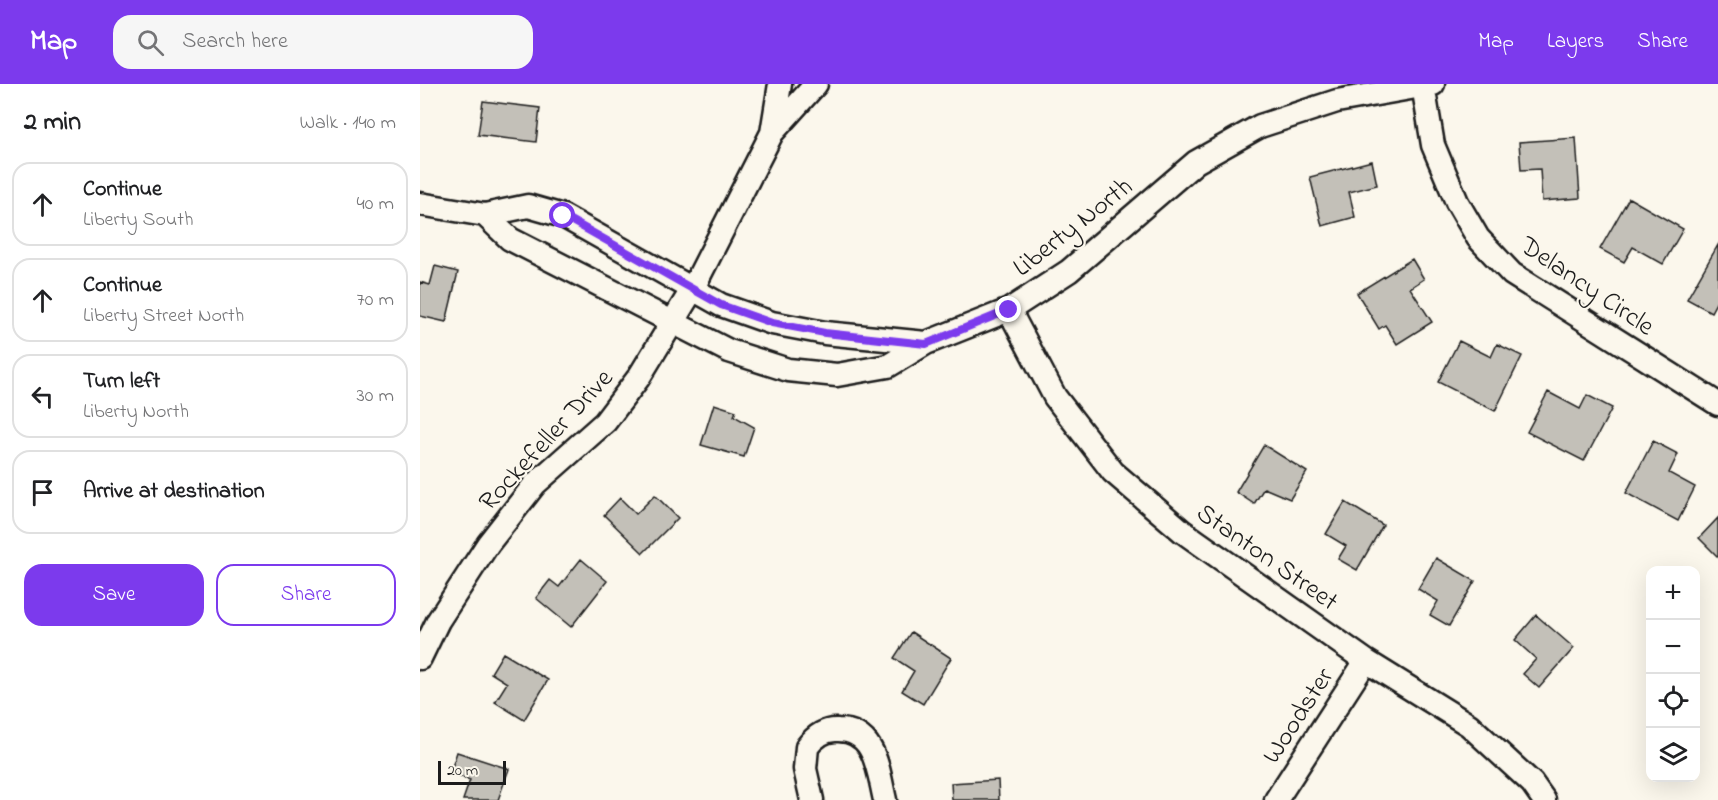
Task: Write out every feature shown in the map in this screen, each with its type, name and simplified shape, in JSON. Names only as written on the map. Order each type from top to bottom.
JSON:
[{"type":"street","name":"Rockefeller Drive","points":[[772,133],[780,84]]},
{"type":"street","name":"Rockefeller Drive","points":[[420,658],[429,617],[535,484],[605,422],[639,377],[692,290],[772,133],[816,84]]},
{"type":"street","name":"Liberty North","points":[[485,215],[510,239],[729,351],[788,370],[837,375],[888,366],[926,344],[1009,310],[1069,271],[1196,162],[1260,126],[1337,101],[1428,85]]},
{"type":"street","name":"Delancy Circle","points":[[1428,85],[1433,145],[1457,202],[1478,238],[1512,274],[1718,404]]},
{"type":"street","points":[[420,204],[485,215],[528,207],[563,216],[721,305],[772,323],[825,333],[926,344]]},
{"type":"street","name":"Stanton Street","points":[[1009,310],[1055,396],[1113,472],[1182,531],[1366,660],[1469,724],[1532,783],[1544,800]]},
{"type":"street","name":"Woodster","points":[[1276,800],[1366,660]]},
{"type":"street","points":[[812,800],[805,769],[807,747],[823,732],[834,729],[857,733],[866,739],[872,748],[885,800]]},
{"type":"building","points":[[483,101],[540,108],[536,142],[478,135]]},
{"type":"building","points":[[1576,138],[1580,198],[1542,201],[1540,169],[1521,170],[1519,142]]},
{"type":"building","points":[[1372,161],[1377,185],[1349,192],[1355,217],[1322,226],[1310,177]]},
{"type":"building","points":[[1629,198],[1683,229],[1663,264],[1633,247],[1624,262],[1600,249]]},
{"type":"building","points":[[1718,245],[1718,299],[1711,312],[1687,299]]},
{"type":"building","points":[[1412,259],[1424,279],[1410,288],[1432,322],[1397,344],[1385,325],[1379,329],[1357,293]]},
{"type":"building","points":[[435,266],[458,272],[446,322],[420,316],[420,282],[430,285]]},
{"type":"building","points":[[1459,341],[1491,357],[1497,344],[1522,356],[1495,411],[1438,382]]},
{"type":"building","points":[[1548,392],[1580,409],[1587,395],[1612,408],[1584,461],[1527,432]]},
{"type":"building","points":[[714,404],[736,411],[734,416],[754,427],[744,457],[701,445]]},
{"type":"building","points":[[1653,441],[1678,454],[1669,473],[1695,487],[1678,521],[1626,493]]},
{"type":"building","points":[[1264,445],[1307,472],[1290,499],[1264,488],[1254,504],[1236,492]]},
{"type":"building","points":[[655,495],[678,518],[643,553],[604,515],[620,498],[636,514]]},
{"type":"building","points":[[1345,502],[1383,525],[1357,570],[1338,559],[1346,546],[1326,534]]},
{"type":"building","points":[[1718,518],[1718,557],[1699,538]]},
{"type":"building","points":[[1436,558],[1475,581],[1449,626],[1430,615],[1438,601],[1418,589]]},
{"type":"building","points":[[581,559],[607,581],[571,627],[536,598],[550,580],[559,587]]},
{"type":"building","points":[[1536,615],[1574,648],[1539,688],[1523,674],[1536,659],[1515,640]]},
{"type":"building","points":[[911,632],[951,658],[923,704],[902,691],[914,671],[894,658]]},
{"type":"building","points":[[503,653],[548,680],[524,720],[495,702],[507,683],[491,673]]},
{"type":"building","points":[[457,752],[509,769],[498,800],[463,800],[470,780],[450,773]]},
{"type":"building","points":[[998,780],[999,800],[952,800],[951,783]]},
{"type":"route","points":[[563,216],[721,305],[772,323],[825,333],[879,337],[926,344],[978,325],[1009,310]]}]
